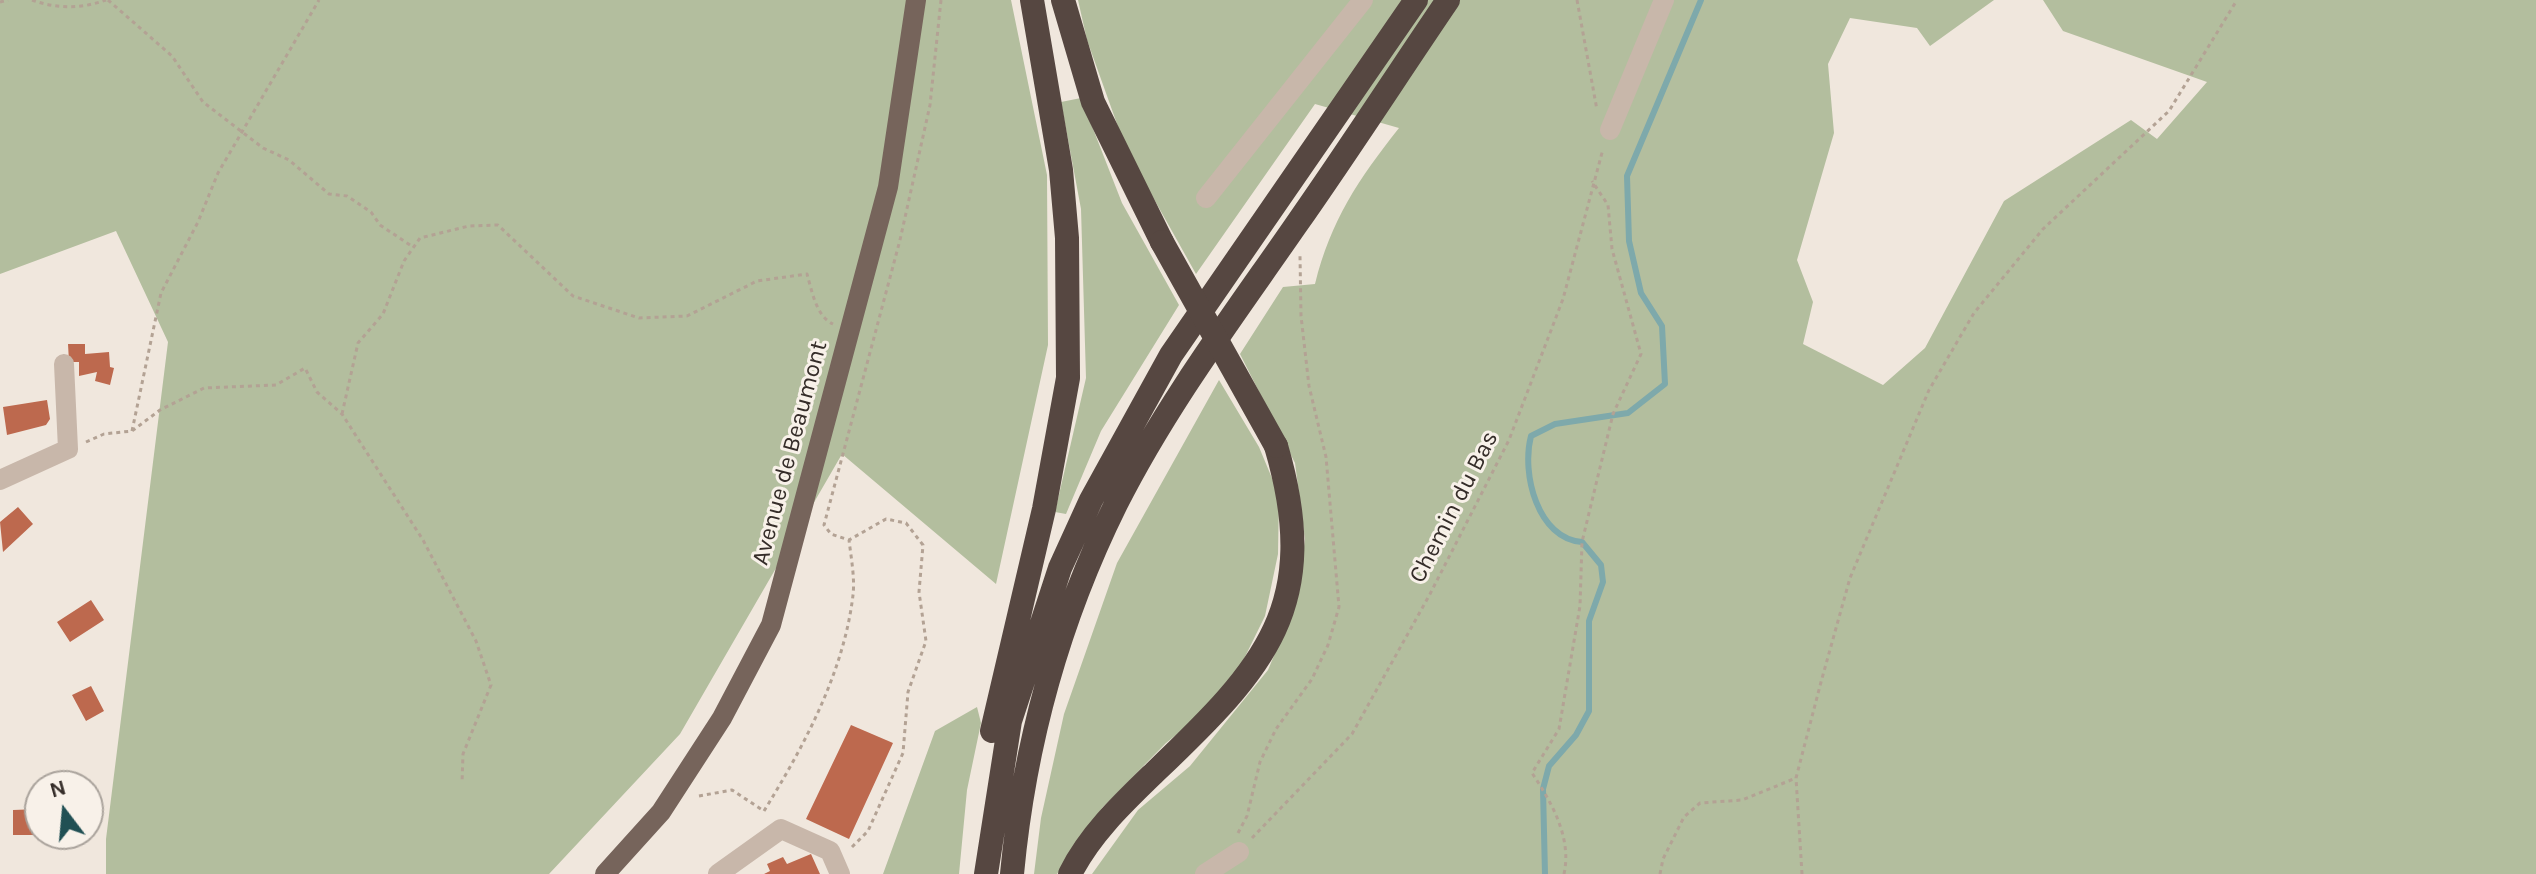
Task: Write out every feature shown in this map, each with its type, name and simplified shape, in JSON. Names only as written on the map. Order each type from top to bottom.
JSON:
[{"type":"highway","points":[[989,843],[984,776],[994,717],[1044,509],[1068,378],[1065,211],[1032,0]]},
{"type":"highway","points":[[1063,0],[1093,102],[1122,166],[1276,446],[1289,491],[1294,535],[1291,578],[1263,656],[1228,703],[1108,817],[1070,874]]},
{"type":"highway","points":[[986,874],[1010,721],[1060,568],[1091,500],[1171,355],[1416,0]]},
{"type":"highway","points":[[1012,874],[1027,770],[1044,689],[1079,590],[1116,503],[1194,370],[1448,0]]},
{"type":"main road","name":"Avenue de Beaumont","points":[[605,874],[661,812],[722,718],[771,625],[888,187],[916,0]]},
{"type":"street","points":[[1206,198],[1363,0]]},
{"type":"street","points":[[1610,130],[1664,0]]},
{"type":"street","points":[[1,476],[68,449],[64,364]]},
{"type":"street","points":[[718,874],[781,829],[830,851],[838,869]]},
{"type":"street","points":[[1205,874],[1239,852]]},
{"type":"path","points":[[0,2],[8,0]]},
{"type":"path","points":[[32,0],[49,6],[87,7],[107,0],[172,56],[203,102],[263,148],[289,160],[329,194],[347,196],[371,212],[380,225],[414,247]]},
{"type":"path","points":[[132,431],[161,293],[241,131],[319,0]]},
{"type":"path","points":[[838,869],[868,831],[903,753],[908,692],[926,641],[919,592],[923,545],[906,523],[886,519],[849,540],[831,534],[824,525],[903,225],[930,105],[941,0]]},
{"type":"path","points":[[1577,0],[1596,109],[1610,130]]},
{"type":"path","points":[[1802,874],[1796,778],[1850,578],[1929,390],[1974,313],[2043,229],[2169,111],[2237,0]]},
{"type":"path","name":"Chemin du Bas","points":[[1239,852],[1352,734],[1430,594],[1509,440],[1563,299],[1592,181],[1610,130]]},
{"type":"path","points":[[1564,874],[1567,860],[1560,822],[1532,773],[1559,729],[1577,634],[1582,542],[1588,514],[1613,414],[1641,354],[1612,249],[1608,205],[1592,181]]},
{"type":"path","points":[[342,414],[358,343],[383,314],[420,238],[469,226],[498,225],[573,296],[639,318],[687,316],[757,281],[807,274],[826,321],[838,326]]},
{"type":"path","points":[[68,449],[104,434],[132,431],[160,410],[204,388],[276,385],[305,368],[317,392],[342,414],[423,540],[476,641],[491,685],[463,754],[462,783]]},
{"type":"path","points":[[764,811],[800,752],[836,664],[853,594],[849,540]]},
{"type":"path","points":[[1660,874],[1663,859],[1684,817],[1700,803],[1742,800],[1796,778]]},
{"type":"path","points":[[699,796],[732,790],[750,801]]},
{"type":"green space","points":[[0,0],[1011,0],[1047,175],[1048,345],[996,584],[842,454],[680,734],[549,874],[106,874],[106,839],[168,342],[116,231],[0,274]]},
{"type":"green space","points":[[1078,0],[1994,0],[1930,46],[1917,28],[1850,18],[1828,64],[1834,133],[1797,260],[1813,302],[1803,344],[1883,385],[1925,348],[2004,201],[2131,120],[2157,139],[2207,82],[2063,31],[2043,0],[2536,0],[2536,874],[1092,874],[1138,810],[1190,766],[1268,670],[1297,601],[1305,539],[1295,463],[1240,354],[1283,287],[1315,284],[1338,220],[1371,165],[1399,128],[1315,104],[1196,274],[1126,149],[1087,40]]},
{"type":"green space","points":[[1081,98],[1122,203],[1179,305],[1101,431],[1066,514],[1055,512],[1086,378],[1081,209],[1061,102]]},
{"type":"green space","points":[[1219,380],[1259,447],[1279,495],[1278,554],[1265,616],[1240,667],[1202,714],[1166,743],[1102,808],[1057,874],[1034,874],[1041,818],[1064,714],[1117,563]]},
{"type":"green space","points":[[977,707],[981,723],[967,790],[959,874],[883,874],[935,731]]},
{"type":"building","points":[[68,344],[85,344],[85,354],[109,352],[110,367],[114,368],[110,385],[95,381],[97,372],[79,376],[79,362],[69,362]]},
{"type":"building","points":[[47,400],[50,419],[46,425],[7,435],[3,407]]},
{"type":"building","points":[[18,507],[33,524],[3,552],[0,522]]},
{"type":"building","points":[[91,600],[104,620],[70,642],[57,622]]},
{"type":"building","points":[[91,686],[104,711],[86,721],[72,695]]},
{"type":"building","points":[[851,725],[893,743],[849,839],[806,819]]},
{"type":"building","points":[[13,810],[24,810],[24,835],[13,835]]},
{"type":"building","points":[[811,854],[820,874],[764,874],[770,871],[767,864],[783,857],[787,864]]},
{"type":"waterway","points":[[1545,874],[1543,789],[1549,766],[1576,735],[1589,711],[1589,621],[1603,582],[1601,565],[1582,542],[1554,530],[1536,502],[1529,468],[1531,436],[1555,424],[1628,413],[1665,384],[1662,326],[1641,293],[1629,241],[1627,176],[1701,0]]}]
